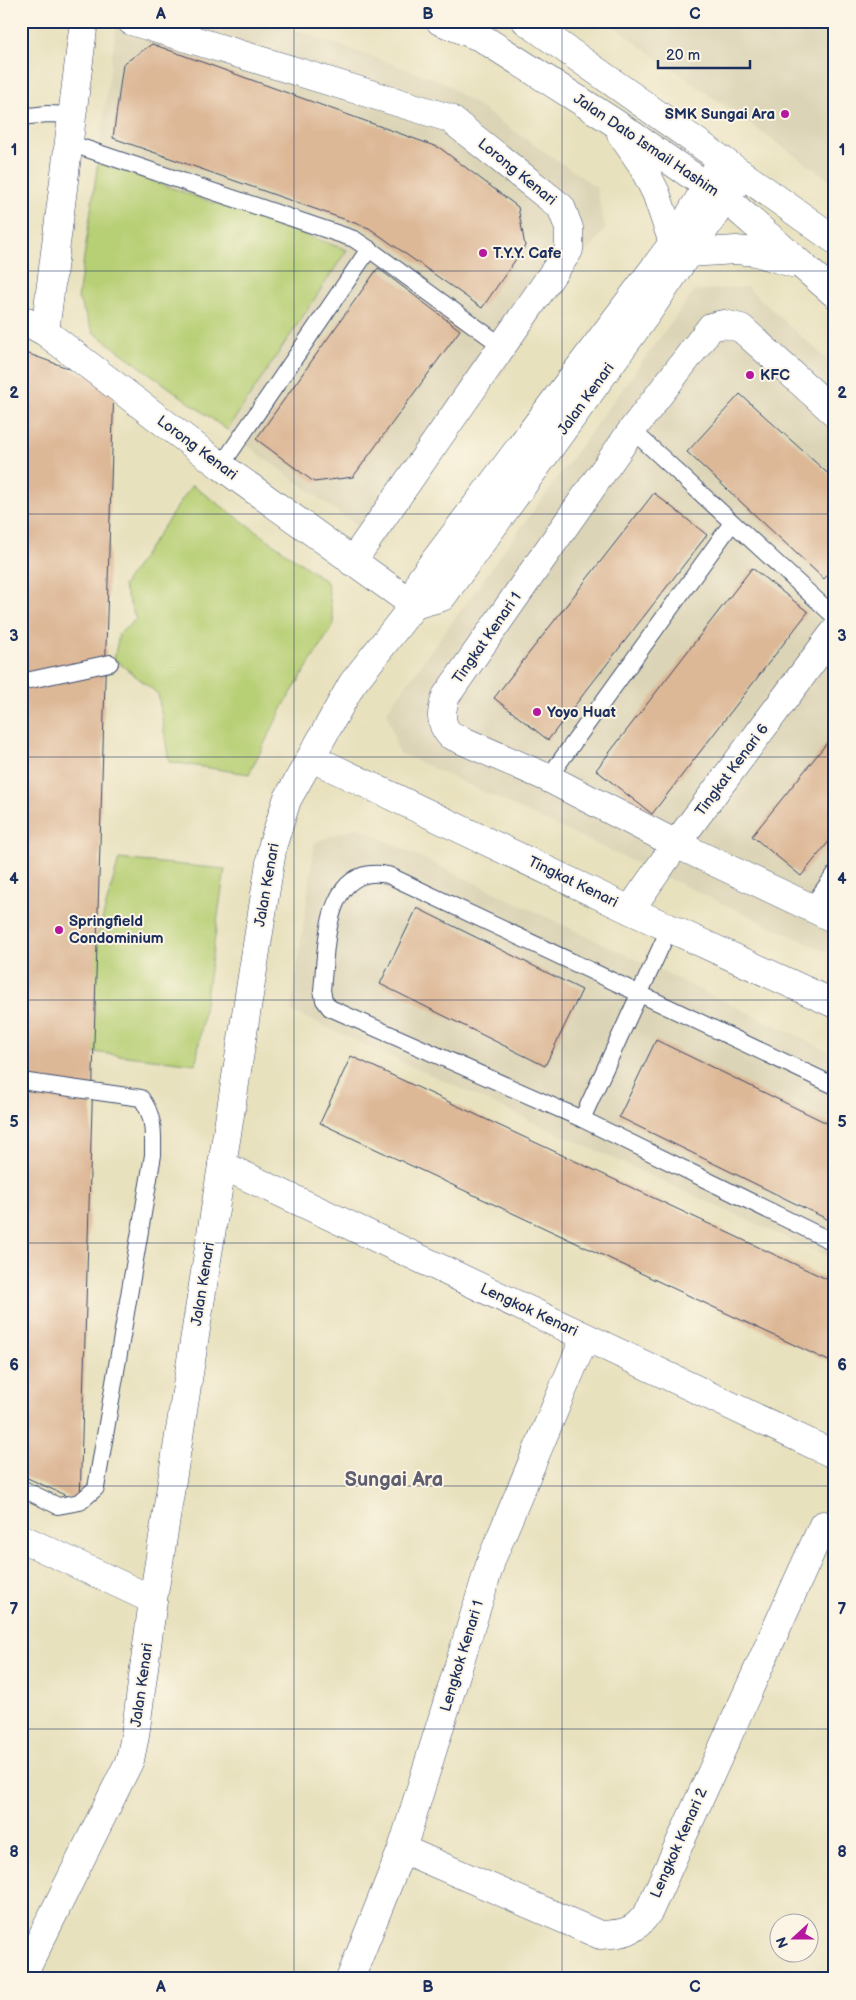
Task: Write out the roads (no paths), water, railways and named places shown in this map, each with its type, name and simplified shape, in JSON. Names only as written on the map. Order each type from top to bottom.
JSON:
[{"type":"street","name":"Lorong Kenari","points":[[84,21],[69,143],[33,326],[352,562],[414,605]]},
{"type":"street","name":"Lorong Kenari","points":[[131,21],[449,118],[561,207],[569,228],[568,250],[352,562]]},
{"type":"street","name":"Jalan Dato Ismail Hashim","points":[[440,21],[482,38],[612,120],[716,192],[835,294]]},
{"type":"street","name":"Jalan Dato Ismail Hashim","points":[[526,21],[835,240]]},
{"type":"street","points":[[612,120],[641,163],[681,248],[756,252],[801,266]]},
{"type":"street","name":"Jalan Kenari","points":[[22,1979],[130,1760],[135,1736],[153,1600],[273,844],[287,800],[352,684],[414,605],[421,579],[681,248],[732,167]]},
{"type":"street","name":"Tingkat Kenari 1","points":[[835,412],[741,328],[724,324],[711,327],[632,430],[446,696],[441,719],[444,729],[450,736],[548,778],[676,844],[835,919]]},
{"type":"street","name":"Tingkat Kenari 6","points":[[630,910],[676,844],[835,631]]},
{"type":"street","name":"Tingkat Kenari","points":[[312,758],[630,910],[835,1004]]},
{"type":"street","name":"Lengkok Kenari","points":[[222,1165],[835,1455]]},
{"type":"street","name":"Lengkok Kenari 1","points":[[350,1979],[402,1849],[492,1558],[585,1337]]},
{"type":"street","name":"Lengkok Kenari 2","points":[[402,1849],[600,1935],[616,1935],[631,1931],[649,1911],[823,1525]]},
{"type":"street","points":[[21,1538],[153,1600]]},
{"type":"lane","points":[[21,117],[47,114],[72,115]]},
{"type":"lane","points":[[69,143],[354,239],[502,346]]},
{"type":"lane","points":[[221,466],[370,249]]},
{"type":"lane","points":[[632,430],[835,617]]},
{"type":"lane","points":[[548,778],[732,523]]},
{"type":"lane","points":[[21,682],[110,663]]},
{"type":"lane","points":[[811,907],[835,874]]},
{"type":"lane","points":[[835,1086],[640,992],[388,875],[366,875],[355,879],[336,900],[330,917],[322,990],[324,1000],[330,1008],[582,1119],[835,1243]]},
{"type":"lane","points":[[582,1119],[670,928]]},
{"type":"lane","points":[[21,1081],[141,1098],[148,1107],[153,1120],[153,1156],[96,1488],[80,1502],[58,1506],[21,1488]]},
{"type":"place","name":"SMK Sungai Ara","points":[[785,114]]},
{"type":"place","name":"T.Y.Y. Cafe","points":[[483,253]]},
{"type":"place","name":"KFC","points":[[750,375]]},
{"type":"place","name":"Yoyo Huat","points":[[537,712]]},
{"type":"place","name":"Springfield Condominium","points":[[59,930]]},
{"type":"district","name":"Sungai Ara","points":[[394,1480]]}]
